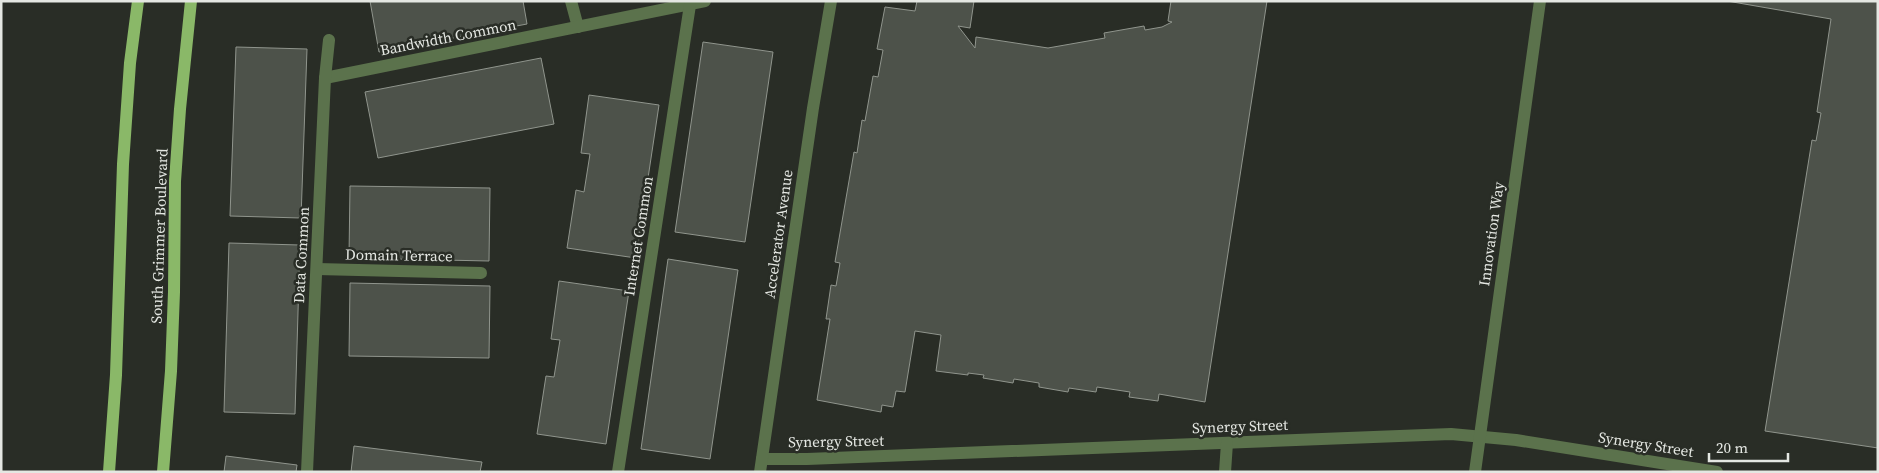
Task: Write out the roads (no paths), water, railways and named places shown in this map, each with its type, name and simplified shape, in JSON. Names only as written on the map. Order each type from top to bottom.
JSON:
[{"type":"main road","points":[[109,472],[116,375],[123,164],[130,62],[138,1]]},
{"type":"main road","name":"South Grimmer Boulevard","points":[[163,472],[174,292],[175,181],[180,109],[192,1]]},
{"type":"street","points":[[572,1],[578,27]]},
{"type":"street","name":"Bandwidth Common","points":[[325,78],[705,1]]},
{"type":"street","name":"Accelerator Avenue","points":[[760,472],[812,108],[831,1]]},
{"type":"street","name":"Innovation Way","points":[[1474,472],[1540,1]]},
{"type":"street","name":"Internet Common","points":[[618,472],[690,5]]},
{"type":"street","name":"Data Common","points":[[307,472],[325,78],[329,40]]},
{"type":"street","name":"Domain Terrace","points":[[317,269],[481,273]]},
{"type":"street","name":"Synergy Street","points":[[762,458],[806,459],[1450,434],[1479,436],[1717,472]]},
{"type":"street","points":[[1225,472],[1227,443]]}]
